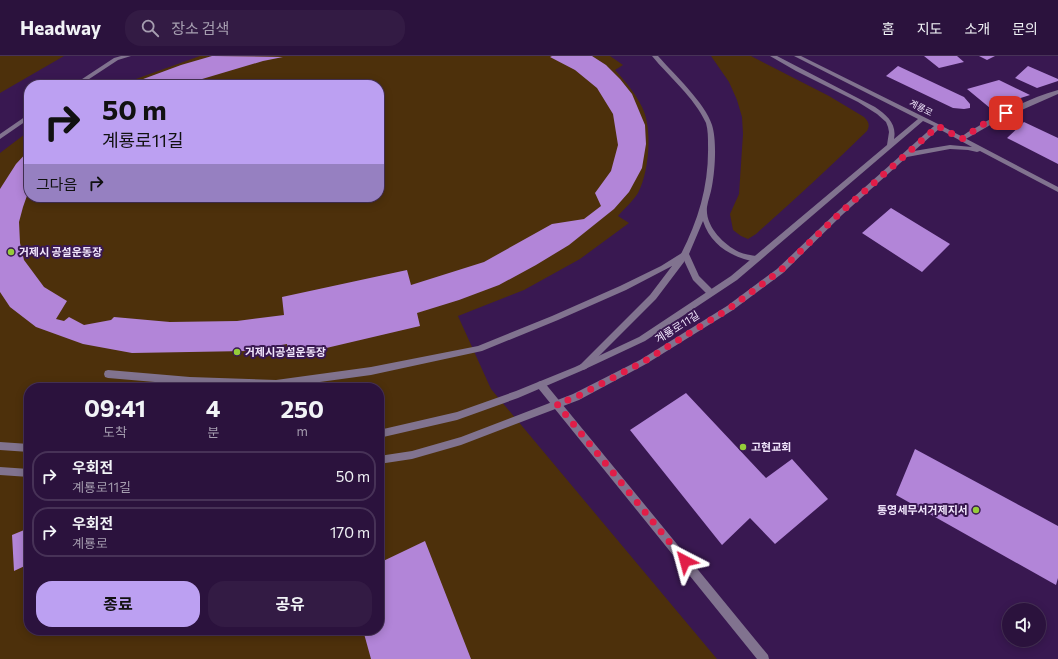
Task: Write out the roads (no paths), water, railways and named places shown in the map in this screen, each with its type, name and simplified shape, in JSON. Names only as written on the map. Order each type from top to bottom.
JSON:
[{"type":"street","points":[[84,80],[116,59],[128,56]]},
{"type":"street","points":[[583,367],[653,296],[685,254],[694,237],[710,187],[712,158],[709,124],[692,97],[656,56]]},
{"type":"street","points":[[773,56],[860,101],[880,114],[888,121],[892,129],[893,136],[890,145]]},
{"type":"street","name":"계룡로","points":[[797,56],[938,126],[1058,190]]},
{"type":"street","points":[[962,139],[982,125],[1018,107],[1058,92]]},
{"type":"street","name":"계룡로11길","points":[[384,433],[457,416],[541,385],[642,339],[734,278],[922,119]]},
{"type":"street","points":[[0,137],[24,120]]},
{"type":"street","name":"계룡로11길","points":[[384,459],[412,455],[461,441],[576,397],[643,362],[730,308],[780,271],[840,213],[938,126]]},
{"type":"street","points":[[905,155],[957,146],[992,155]]},
{"type":"street","points":[[704,208],[708,228],[725,247],[733,253],[745,258],[757,259]]},
{"type":"street","points":[[685,254],[696,278],[711,293]]},
{"type":"street","points":[[283,383],[371,371],[479,349],[623,288],[664,268],[685,254]]},
{"type":"street","points":[[108,374],[190,381],[247,383]]},
{"type":"street","points":[[541,385],[764,659]]},
{"type":"street","points":[[0,446],[24,448]]},
{"type":"street","points":[[0,471],[24,473]]},
{"type":"place","name":"거제시 공설운동장","points":[[11,252]]},
{"type":"place","name":"거제시공설운동장","points":[[237,352]]},
{"type":"place","name":"고현교회","points":[[743,447]]},
{"type":"place","name":"통영세무서거제지서","points":[[976,510]]}]
